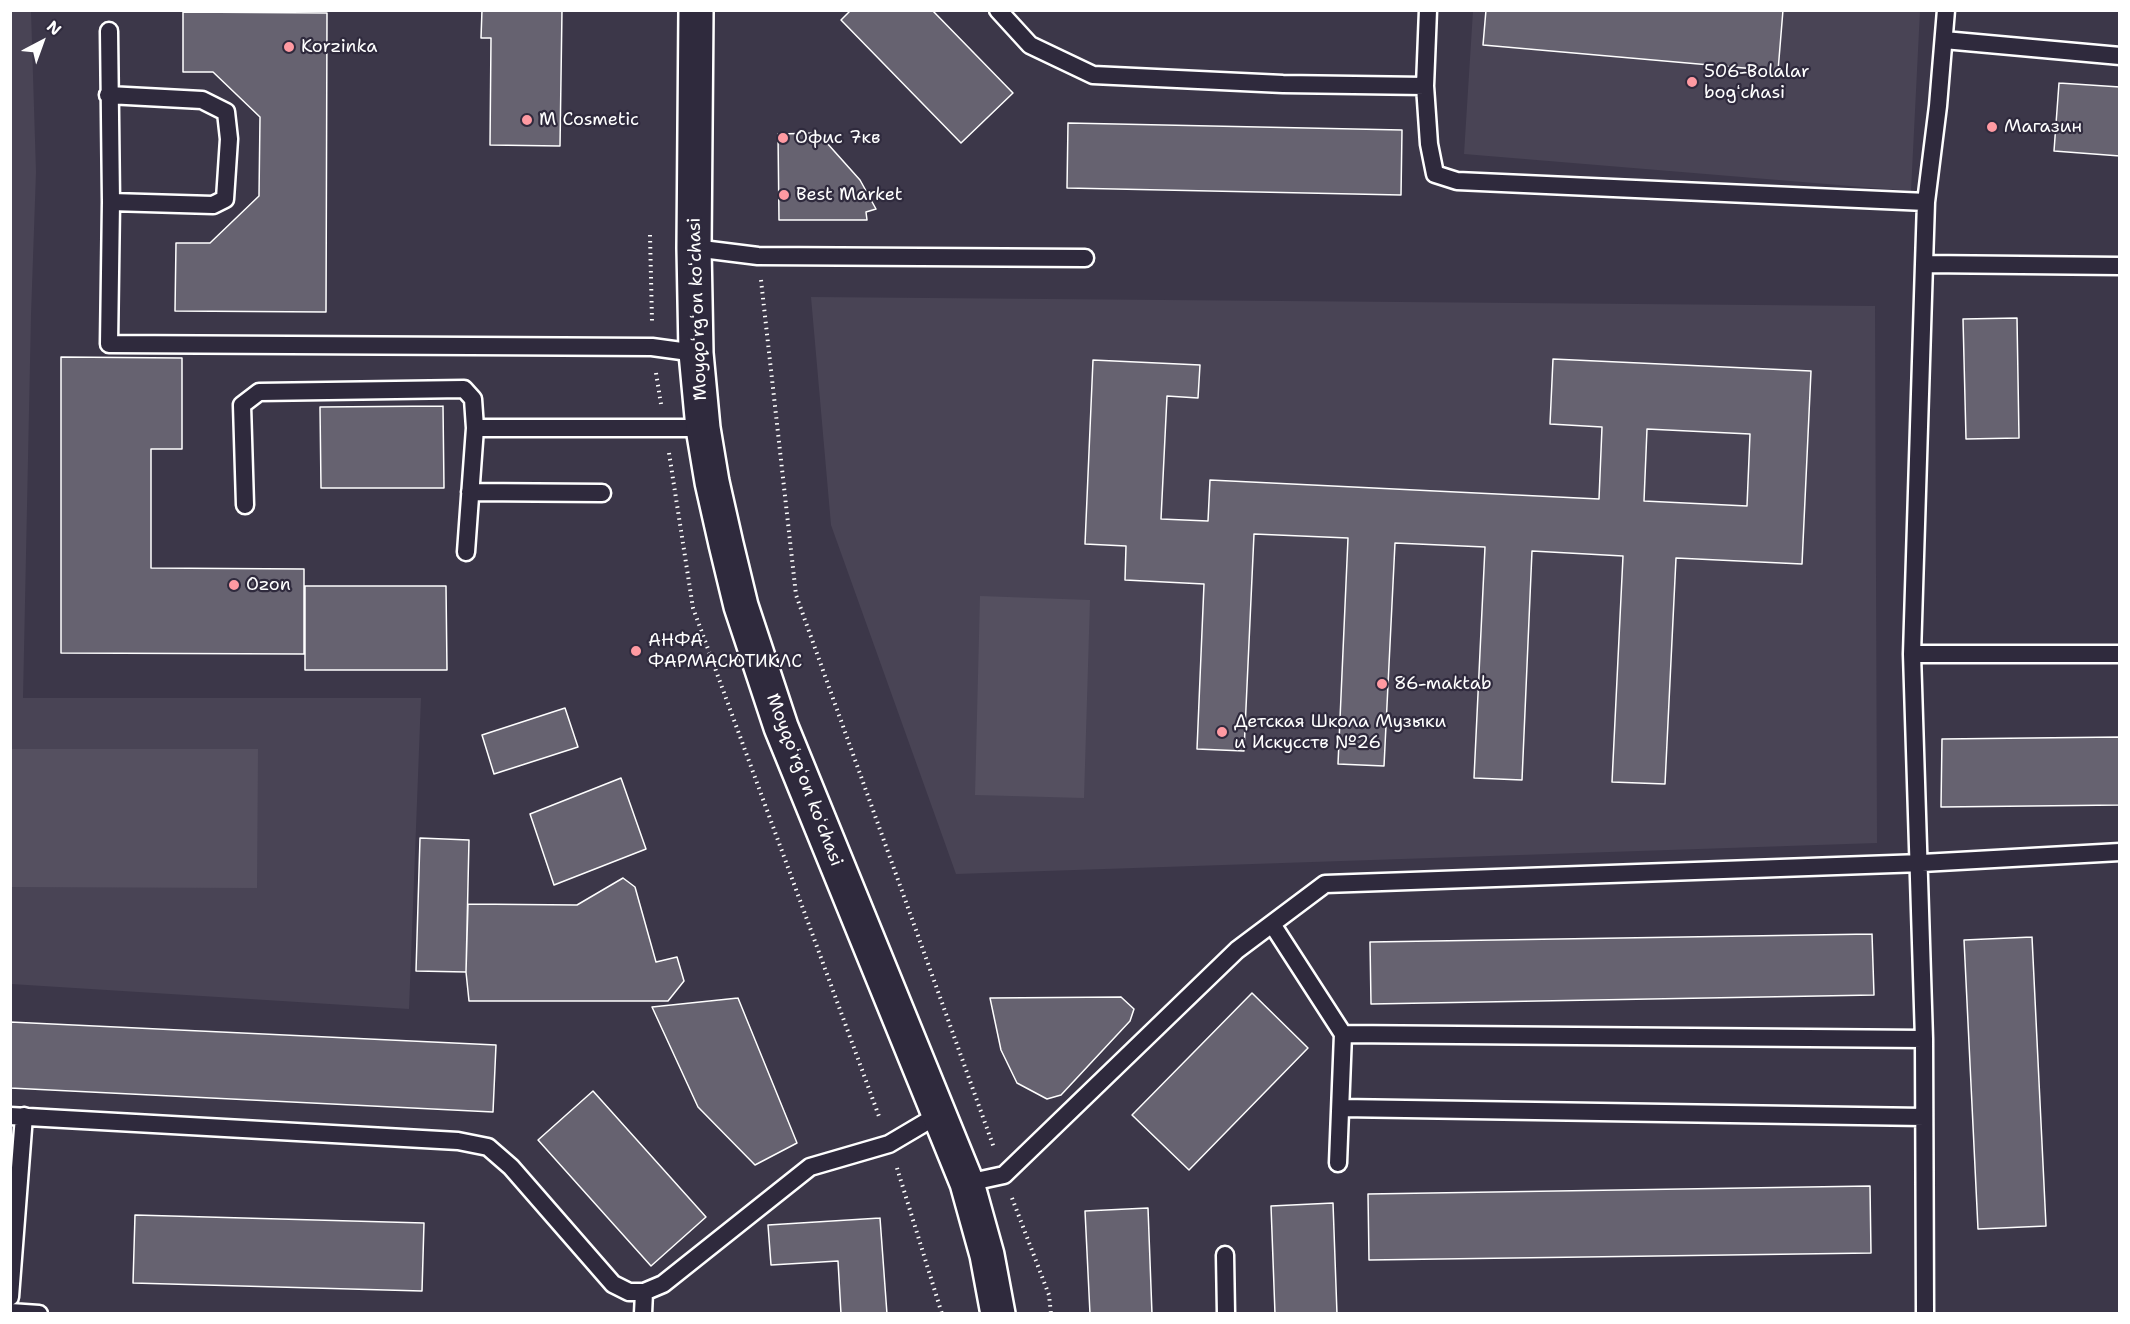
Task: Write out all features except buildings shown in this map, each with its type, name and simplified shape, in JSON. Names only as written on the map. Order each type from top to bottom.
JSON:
[{"type":"main road","name":"Moyqoʻrgʻon koʻchasi","points":[[696,10],[694,249],[696,353],[703,428],[712,482],[731,565],[741,606],[781,727],[967,1184],[987,1255],[998,1314]]},
{"type":"lane","points":[[998,10],[1030,45],[1093,75],[1283,84],[1425,86]]},
{"type":"lane","points":[[1428,10],[1425,86],[1429,144],[1435,174],[1457,181],[1926,201]]},
{"type":"lane","points":[[1925,1314],[1924,1039],[1912,654],[1926,201],[1946,10]]},
{"type":"lane","points":[[109,31],[111,202],[109,344],[652,347],[696,353]]},
{"type":"lane","points":[[1944,40],[2120,56]]},
{"type":"lane","points":[[108,95],[202,100],[226,112],[229,139],[225,199],[213,205],[111,202]]},
{"type":"lane","points":[[694,249],[758,256],[1085,258]]},
{"type":"lane","points":[[1924,264],[2120,266]]},
{"type":"lane","points":[[245,505],[242,405],[259,392],[464,389],[473,399],[475,428],[466,552]]},
{"type":"lane","points":[[475,428],[703,428]]},
{"type":"lane","points":[[470,492],[602,493]]},
{"type":"lane","points":[[1912,654],[2120,654]]},
{"type":"lane","points":[[967,1184],[1004,1175],[1237,950],[1325,884],[1917,863],[2120,852]]},
{"type":"lane","points":[[1272,924],[1343,1034],[1338,1163]]},
{"type":"lane","points":[[1343,1034],[1924,1039]]},
{"type":"lane","points":[[1341,1108],[1924,1117]]},
{"type":"lane","points":[[10,1297],[17,1116],[459,1141],[488,1147],[511,1167],[613,1284],[629,1292],[644,1292],[663,1284],[810,1167],[889,1144],[938,1115]]},
{"type":"lane","points":[[1225,1255],[1226,1314]]},
{"type":"lane","points":[[643,1314],[644,1292]]},
{"type":"lane","points":[[10,1312],[39,1314]]},
{"type":"path","points":[[758,256],[796,595],[1049,1295],[1051,1314]]},
{"type":"shaded area","points":[[10,11],[31,11],[36,172],[23,698],[421,698],[409,1009],[11,984]]},
{"type":"shaded area","name":"506-Bolalar bogʻchasi","points":[[1473,11],[1920,11],[1911,191],[1464,154]]},
{"type":"shaded area","name":"86-maktab","points":[[811,297],[1875,306],[1877,843],[956,874],[831,525]]},
{"type":"shaded area","points":[[980,596],[1090,600],[1084,798],[975,795]]},
{"type":"shaded area","points":[[11,749],[258,749],[257,888],[11,887]]},
{"type":"place","name":"Korzinka","points":[[289,47]]},
{"type":"place","name":"506-Bolalar bogʻchasi","points":[[1692,82]]},
{"type":"place","name":"M Cosmetic","points":[[527,120]]},
{"type":"place","name":"Магазин","points":[[1992,127]]},
{"type":"place","name":"Офис 7кв","points":[[783,138]]},
{"type":"place","name":"Best Market","points":[[784,195]]},
{"type":"place","name":"Ozon","points":[[234,585]]},
{"type":"place","name":"АНФА ФАРМАСЮТИКЛС","points":[[636,651]]},
{"type":"place","name":"86-maktab","points":[[1382,684]]},
{"type":"place","name":"Детская Школа Музыки и Искусств №26","points":[[1222,732]]}]
